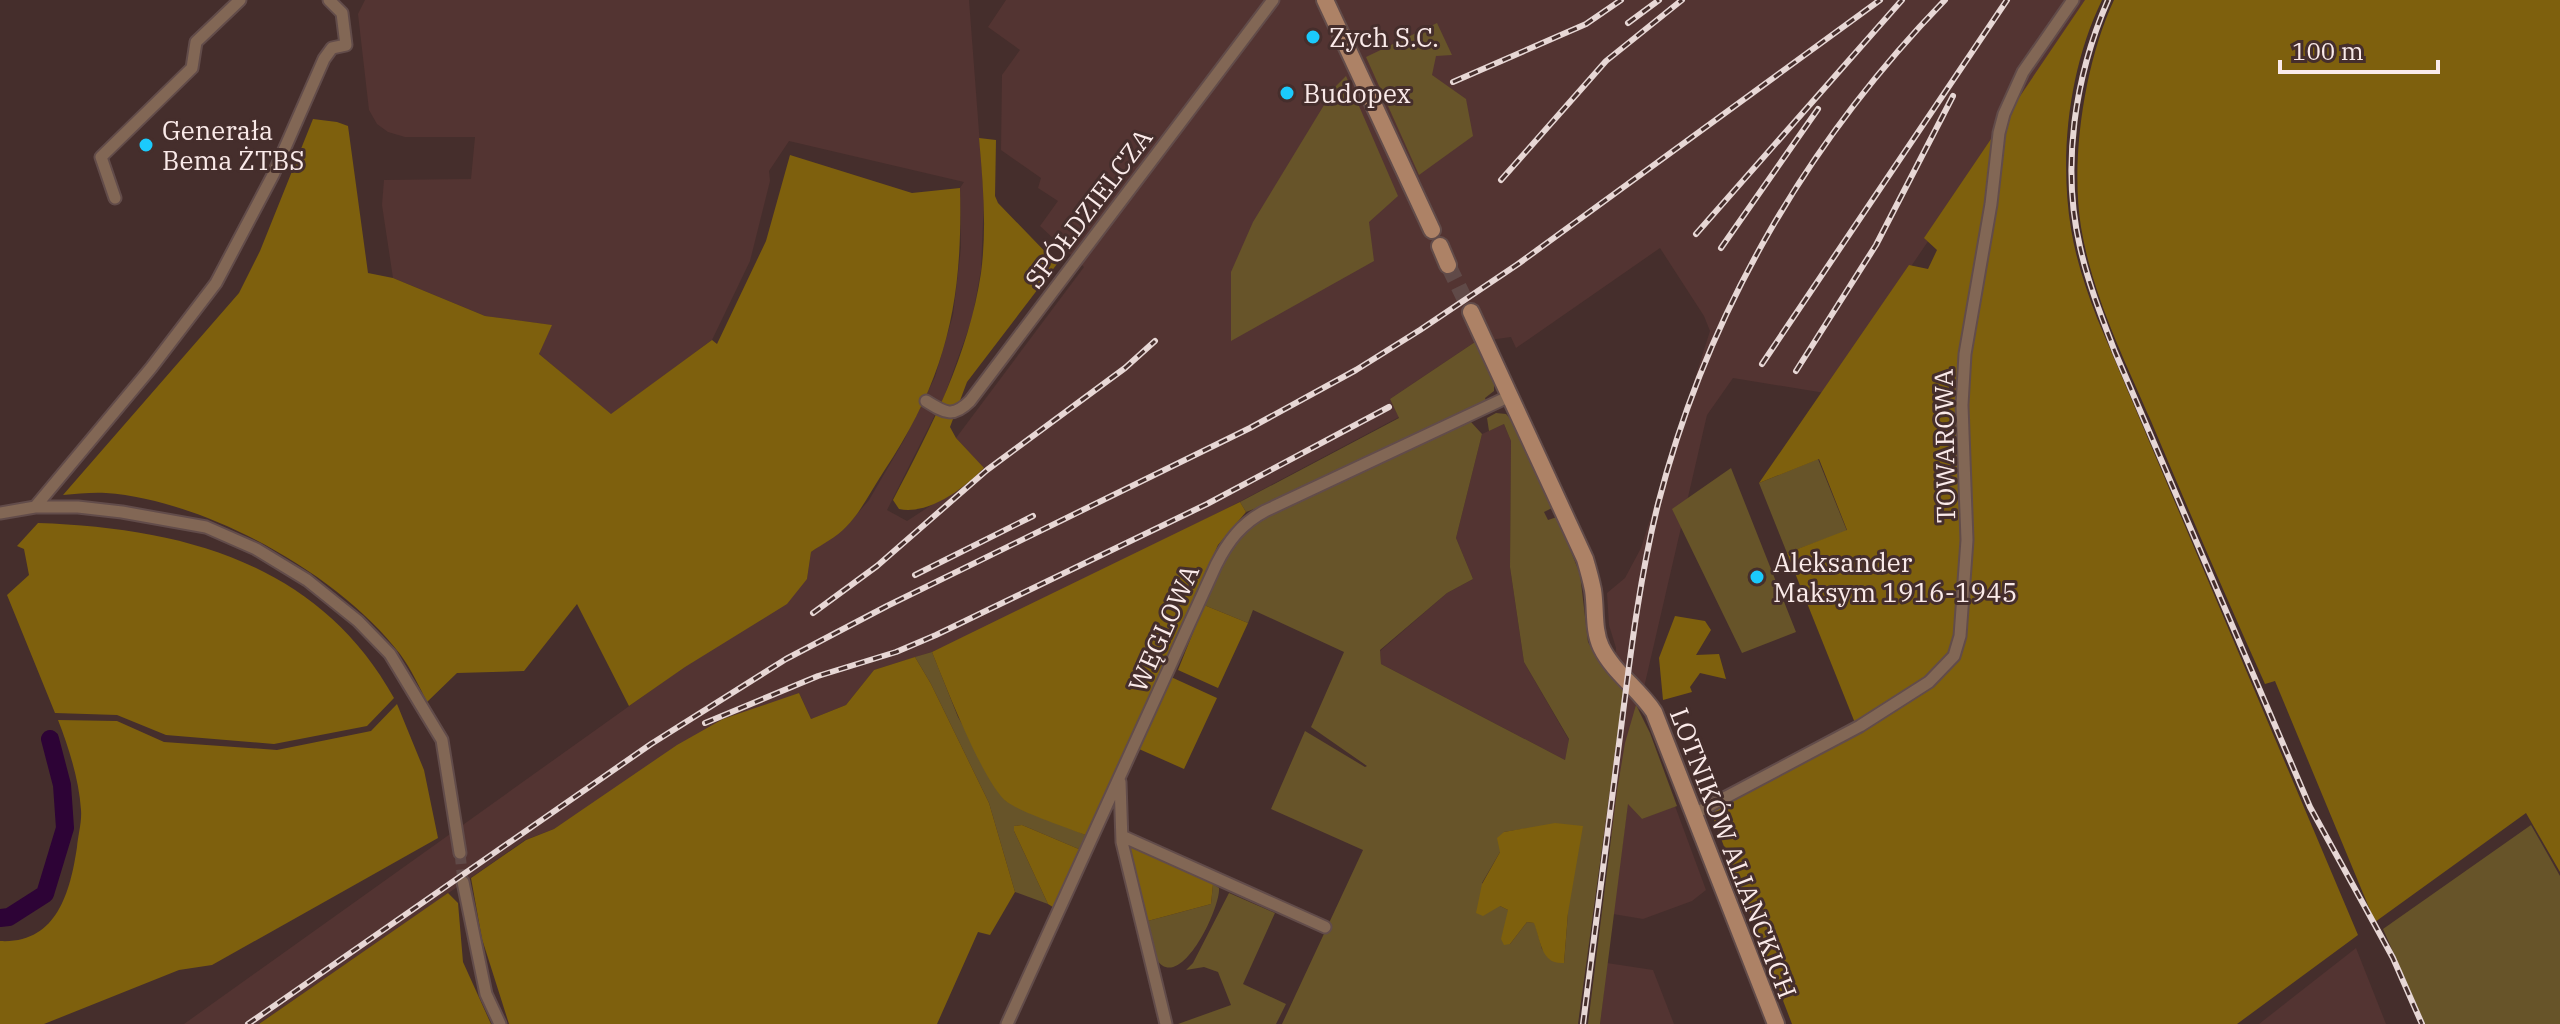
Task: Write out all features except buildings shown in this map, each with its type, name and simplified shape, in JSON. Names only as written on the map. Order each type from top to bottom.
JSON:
[{"type":"main road","points":[[1325,0],[1448,265]]},
{"type":"main road","name":"LOTNIKÓW ALIANCKICH","points":[[1471,312],[1585,559],[1601,646],[1611,663],[1645,697],[1654,712],[1776,1024]]},
{"type":"street","points":[[115,198],[101,157],[192,68],[196,42],[240,0]]},
{"type":"street","points":[[329,0],[342,13]]},
{"type":"street","points":[[35,507],[151,368],[216,283],[273,175],[324,59],[332,48],[346,45],[342,13],[349,0]]},
{"type":"street","name":"SPÓŁDZIELCZA","points":[[926,401],[943,411],[954,412],[960,411],[970,401],[1273,0]]},
{"type":"street","name":"TOWAROWA","points":[[1694,814],[1860,726],[1929,682],[1954,656],[1960,636],[1967,540],[1962,405],[1965,354],[1991,204],[1999,133],[2023,72],[2073,0]]},
{"type":"street","name":"WĘGLOWA","points":[[1007,1024],[1216,565],[1238,531],[1265,511],[1510,396]]},
{"type":"street","points":[[0,513],[35,507],[122,512],[206,527],[256,549],[307,580],[332,599],[390,654],[442,740],[460,853]]},
{"type":"street","points":[[1119,777],[1122,836],[1166,1024]]},
{"type":"street","points":[[1122,836],[1325,927]]},
{"type":"street","points":[[463,882],[486,994],[500,1024]]},
{"type":"shaded area","points":[[365,0],[969,0],[984,198],[981,270],[972,319],[944,397],[887,510],[907,521],[973,478],[983,468],[956,438],[1084,267],[1040,226],[1058,201],[1038,188],[1041,178],[1001,150],[1002,75],[1020,50],[988,27],[1006,0],[2092,0],[1825,393],[1733,378],[1707,415],[1630,748],[1618,836],[1598,836],[1616,648],[1609,625],[1607,593],[1625,578],[1641,548],[1710,331],[1704,316],[1660,248],[1516,348],[1511,337],[1475,342],[1390,399],[1399,417],[1226,509],[1015,614],[932,652],[874,670],[846,705],[811,719],[799,693],[679,748],[554,829],[525,840],[259,1024],[184,1024],[807,579],[811,552],[846,527],[869,500],[904,440],[935,377],[953,315],[961,248],[960,188],[964,182],[789,141],[769,171],[770,181],[750,261],[712,340],[611,415],[539,354],[551,325],[485,316],[393,278],[382,205],[384,180],[471,179],[475,137],[405,137],[388,132],[377,124],[369,110],[358,14]]},
{"type":"shaded area","points":[[2085,0],[2102,0],[2091,26],[2075,83],[2066,172],[2073,241],[2082,274],[2097,318],[2358,935],[2237,1024],[1792,1024],[1712,815],[1718,808],[1859,733],[1787,553],[1847,530],[1819,459],[1759,483],[1909,265],[1928,269],[1937,250],[1924,238]]},
{"type":"shaded area","points":[[2114,0],[2560,0],[2560,872],[2526,813],[2375,922],[2275,681],[2265,684],[2222,586],[2120,350],[2093,277],[2078,200],[2079,141],[2095,52]]},
{"type":"shaded area","points":[[1437,23],[1452,55],[1436,56],[1432,75],[1466,99],[1473,136],[1419,175],[1366,57]]},
{"type":"shaded area","points":[[1346,76],[1398,196],[1369,222],[1374,261],[1231,341],[1231,272],[1253,222],[1335,87]]},
{"type":"shaded area","points":[[313,119],[348,126],[368,273],[393,278],[485,316],[552,325],[539,354],[611,414],[712,340],[717,344],[766,241],[790,155],[912,193],[960,188],[954,302],[937,370],[905,436],[857,514],[838,534],[811,552],[807,579],[787,604],[629,706],[577,604],[524,671],[457,673],[427,702],[400,654],[374,625],[343,596],[268,546],[186,510],[145,499],[101,493],[63,495],[239,293],[260,251]]},
{"type":"shaded area","points":[[979,138],[996,140],[995,196],[998,203],[1057,264],[967,382],[950,427],[956,438],[984,468],[945,499],[922,508],[899,509],[893,500],[947,390],[968,333],[975,303],[984,239]]},
{"type":"shaded area","points":[[1475,342],[1494,384],[1494,391],[1485,398],[1486,401],[1246,512],[1240,502],[1399,418],[1390,399]]},
{"type":"shaded area","points":[[1496,413],[1506,414],[1513,422],[1552,508],[1544,512],[1548,520],[1557,517],[1580,574],[1588,642],[1601,664],[1624,687],[1578,1024],[1282,1024],[1363,850],[1271,809],[1305,731],[1367,766],[1311,727],[1344,652],[1253,610],[1248,623],[1204,605],[1234,541],[1260,518],[1465,421],[1471,422],[1482,434],[1456,538],[1473,579],[1447,593],[1380,650],[1381,664],[1565,760],[1569,739],[1524,662],[1510,567],[1511,441],[1504,424],[1489,431],[1487,418]],"holes":[[[1530,828],[1568,913],[1564,963],[1542,949],[1535,923],[1527,922],[1510,944],[1508,910],[1500,906],[1482,883],[1500,852],[1504,832]]]},
{"type":"shaded area","points":[[1504,424],[1511,441],[1510,567],[1524,662],[1569,740],[1565,760],[1381,664],[1380,651],[1447,593],[1473,579],[1456,538],[1482,434]]},
{"type":"shaded area","points":[[1818,459],[1847,531],[1787,553],[1759,483]]},
{"type":"shaded area","points":[[1731,468],[1796,632],[1742,653],[1672,509]]},
{"type":"shaded area","points":[[1240,502],[1246,512],[1218,545],[1088,836],[1007,802],[976,755],[932,652]]},
{"type":"shaded area","points":[[38,523],[144,533],[195,545],[242,562],[287,585],[327,614],[363,652],[394,698],[367,726],[274,744],[166,735],[117,715],[55,713],[7,595],[29,575],[24,549],[17,546]]},
{"type":"shaded area","points":[[1204,605],[1248,623],[1218,688],[1178,670]]},
{"type":"shaded area","points":[[1675,616],[1705,621],[1711,630],[1696,655],[1719,654],[1726,679],[1700,673],[1690,687],[1692,692],[1663,700],[1659,658]]},
{"type":"shaded area","points":[[932,652],[958,717],[1006,801],[1088,836],[1081,850],[1022,825],[1014,826],[1048,904],[1015,892],[989,803],[915,657]]},
{"type":"shaded area","points":[[915,657],[989,803],[1015,892],[990,935],[978,932],[937,1024],[509,1024],[482,939],[471,878],[526,840],[554,829],[677,745],[723,719],[799,693],[811,719],[846,705],[874,670]]},
{"type":"shaded area","points":[[1171,677],[1217,698],[1184,769],[1139,749]]},
{"type":"shaded area","points":[[397,704],[424,770],[438,838],[212,965],[179,970],[44,1024],[0,1024],[0,941],[19,940],[47,925],[64,898],[74,865],[81,819],[80,799],[73,764],[58,720],[117,721],[164,742],[277,750],[371,731]]},
{"type":"shaded area","points":[[1636,705],[1650,733],[1677,806],[1642,819],[1628,804],[1600,1024],[1588,1024],[1617,791],[1625,743]]},
{"type":"shaded area","points":[[1628,803],[1642,819],[1675,806],[1706,890],[1692,901],[1643,919],[1613,914]]},
{"type":"shaded area","points":[[1555,823],[1583,826],[1568,913],[1564,963],[1556,963],[1546,956],[1534,923],[1527,922],[1510,944],[1504,945],[1501,939],[1508,910],[1500,906],[1483,916],[1476,913],[1482,884],[1500,852],[1497,838],[1504,832]]},
{"type":"shaded area","points":[[1022,825],[1081,850],[1056,909],[1048,904],[1014,831],[1014,826]]},
{"type":"shaded area","points":[[2531,825],[2560,876],[2560,1024],[2425,1024],[2383,929]]},
{"type":"shaded area","points":[[1135,846],[1213,884],[1211,904],[1144,922],[1127,847]]},
{"type":"shaded area","points":[[1213,884],[1219,888],[1218,898],[1197,944],[1176,966],[1166,967],[1154,955],[1144,922],[1211,904]]},
{"type":"shaded area","points":[[448,893],[458,903],[463,962],[491,1024],[259,1024]]},
{"type":"shaded area","points":[[1229,893],[1275,913],[1243,984],[1286,1004],[1276,1024],[1178,1024],[1231,1005],[1218,972],[1204,967],[1186,970],[1193,963]]},
{"type":"shaded area","points":[[2356,948],[2386,1024],[2259,1024]]},
{"type":"shaded area","points":[[1607,963],[1653,970],[1674,1024],[1600,1024]]},
{"type":"waterway","points":[[0,918],[9,917],[45,894],[65,828],[62,785],[50,739]]},
{"type":"tunnel","points":[[1448,265],[1471,312]]},
{"type":"tunnel","points":[[460,853],[463,882]]},
{"type":"railway","points":[[1453,82],[1586,24],[1621,0]]},
{"type":"railway","points":[[1628,23],[1659,0]]},
{"type":"railway","points":[[1501,180],[1606,61],[1682,0]]},
{"type":"railway","points":[[248,1024],[651,744],[786,659],[887,606],[1250,428],[1356,370],[1420,330],[1518,264],[1880,0]]},
{"type":"railway","points":[[1696,234],[1902,0]]},
{"type":"railway","points":[[1583,1024],[1640,590],[1658,504],[1679,433],[1704,364],[1768,233],[1849,111],[1895,54],[1945,0]]},
{"type":"railway","points":[[1762,364],[2007,0]]},
{"type":"railway","points":[[2108,0],[2087,59],[2074,122],[2074,216],[2087,274],[2115,352],[2310,807],[2393,958],[2422,1024]]},
{"type":"railway","points":[[1796,371],[1876,245],[1953,96]]},
{"type":"railway","points":[[1721,248],[1818,109]]},
{"type":"railway","points":[[813,613],[877,566],[987,470],[1125,368],[1155,341]]},
{"type":"railway","points":[[705,723],[818,676],[896,652],[936,635],[1207,504],[1389,407]]},
{"type":"railway","points":[[915,575],[1033,516]]},
{"type":"place","name":"Zych S.C.","points":[[1313,37]]},
{"type":"place","name":"Budopex","points":[[1287,93]]},
{"type":"place","name":"Generała Bema ŻTBS","points":[[146,145]]},
{"type":"place","name":"Aleksander Maksym 1916-1945","points":[[1757,577]]}]
